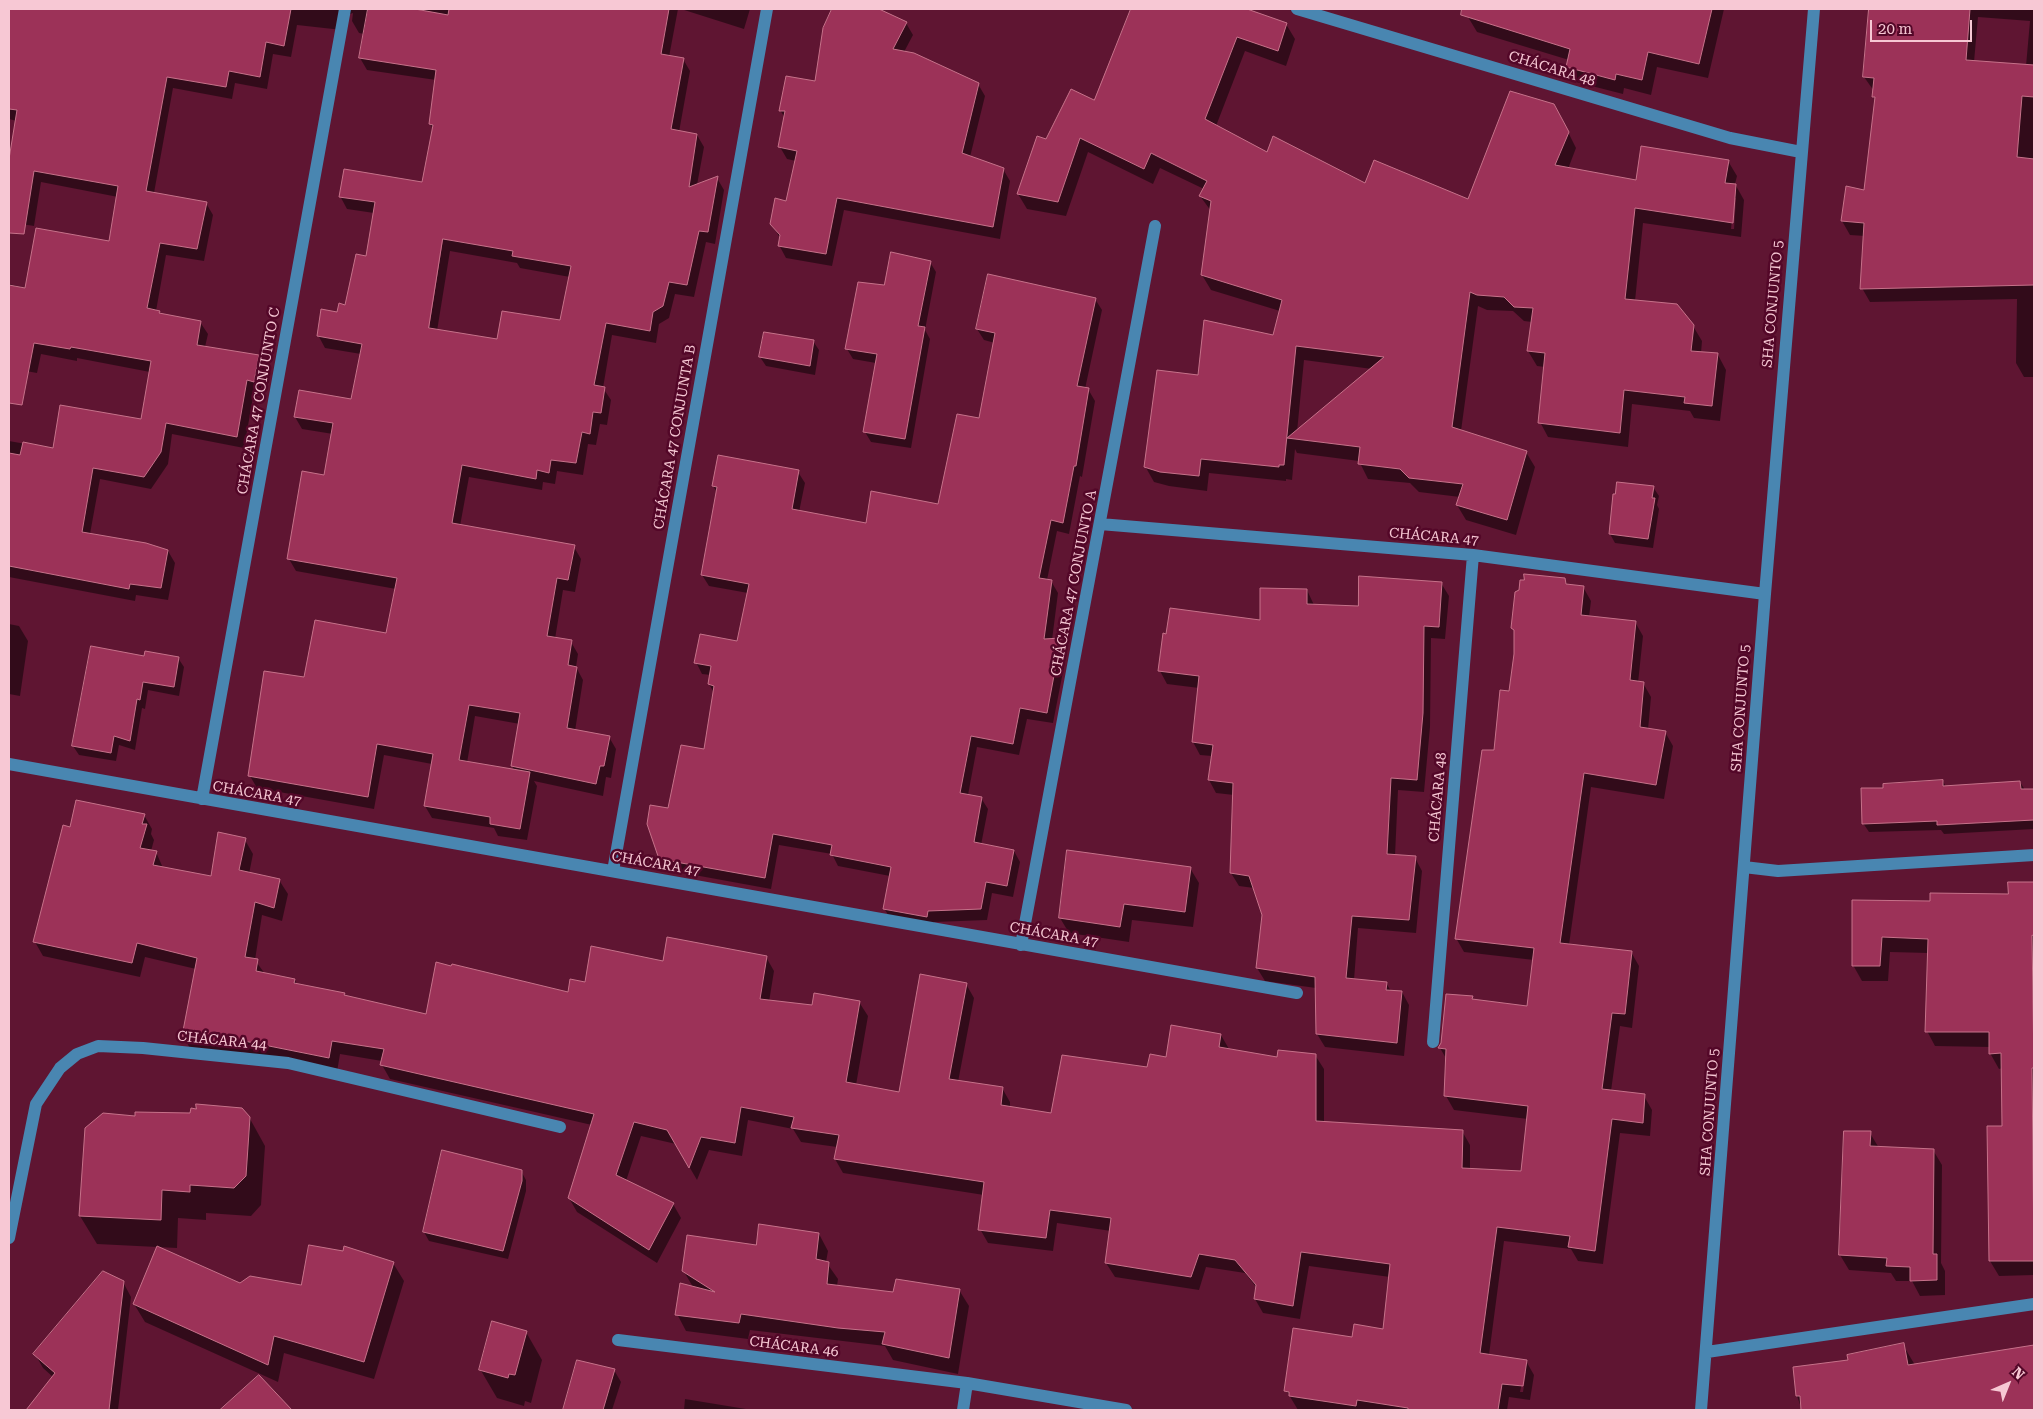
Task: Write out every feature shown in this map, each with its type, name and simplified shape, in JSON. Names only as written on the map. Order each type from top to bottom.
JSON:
[{"type":"street","name":"CHÁCARA 47 CONJUNTO C","points":[[202,799],[345,9]]},
{"type":"street","name":"CHÁCARA 47 CONJUNTA B","points":[[613,871],[767,9]]},
{"type":"street","name":"CHÁCARA 48","points":[[1297,9],[1730,138],[1801,152]]},
{"type":"street","name":"SHA CONJUNTO 5","points":[[1701,1410],[1765,594],[1814,9]]},
{"type":"street","name":"CHÁCARA 47 CONJUNTO A","points":[[1021,945],[1155,226]]},
{"type":"street","name":"CHÁCARA 47","points":[[1100,524],[1474,555],[1765,594]]},
{"type":"street","name":"CHÁCARA 48","points":[[1433,1042],[1474,555]]},
{"type":"street","name":"CHÁCARA 47","points":[[9,764],[1297,993]]},
{"type":"street","points":[[1744,867],[1778,871],[2034,855]]},
{"type":"street","name":"CHÁCARA 44","points":[[9,1238],[36,1104],[60,1068],[77,1054],[98,1046],[144,1048],[288,1063],[560,1127]]},
{"type":"street","points":[[1707,1352],[2034,1304]]},
{"type":"street","name":"CHÁCARA 46","points":[[618,1340],[967,1383],[1126,1410]]},
{"type":"street","points":[[963,1410],[967,1383]]},
{"type":"building","points":[[9,9],[291,9],[284,46],[266,42],[260,77],[229,71],[226,87],[167,77],[146,191],[207,202],[197,249],[160,243],[147,308],[160,311],[159,313],[201,321],[197,345],[259,355],[254,382],[247,380],[237,437],[166,423],[161,452],[144,477],[93,468],[82,532],[146,543],[168,550],[161,588],[130,584],[129,589],[9,566],[9,453],[20,455],[23,442],[53,448],[60,405],[141,419],[151,361],[71,347],[70,349],[34,343],[22,405],[9,403],[9,285],[25,288],[36,228],[109,241],[118,186],[34,171],[24,234],[9,233],[9,159],[17,110],[9,109]]},
{"type":"building","points":[[368,9],[415,9],[448,15],[449,9],[669,9],[661,54],[684,58],[671,129],[697,134],[689,187],[718,176],[708,232],[699,231],[687,285],[669,282],[663,306],[653,312],[650,331],[606,323],[594,385],[605,387],[601,413],[593,412],[590,434],[582,432],[576,463],[551,460],[549,473],[537,470],[536,479],[462,465],[452,523],[575,545],[568,580],[557,578],[547,636],[572,640],[568,665],[577,667],[567,728],[610,736],[604,766],[600,766],[596,784],[511,766],[520,713],[469,705],[459,760],[530,772],[520,829],[490,824],[490,817],[424,806],[433,754],[377,744],[368,797],[248,776],[264,671],[304,677],[315,620],[386,633],[397,578],[287,559],[302,471],[324,475],[333,423],[294,417],[299,390],[351,399],[362,344],[317,336],[321,309],[337,312],[339,303],[345,305],[356,254],[366,256],[375,202],[339,197],[344,169],[422,182],[433,125],[429,124],[436,70],[359,58]],"holes":[[[443,239],[513,251],[512,256],[571,266],[560,320],[502,311],[497,339],[429,328]]]},
{"type":"building","points":[[832,9],[879,9],[907,22],[893,49],[914,53],[979,83],[962,153],[1004,168],[993,227],[837,198],[826,254],[778,246],[780,235],[770,224],[775,198],[786,201],[797,151],[778,147],[785,111],[779,111],[786,76],[815,81],[823,28]]},
{"type":"building","points":[[1131,9],[1247,9],[1287,23],[1278,51],[1237,37],[1205,119],[1267,152],[1273,136],[1365,183],[1374,160],[1468,199],[1510,91],[1554,104],[1569,132],[1555,165],[1636,180],[1641,146],[1729,160],[1725,183],[1736,184],[1733,223],[1635,208],[1625,299],[1677,304],[1694,325],[1691,351],[1718,353],[1712,406],[1684,403],[1685,397],[1624,390],[1620,433],[1538,423],[1545,353],[1527,351],[1533,308],[1514,307],[1504,297],[1477,295],[1470,292],[1452,427],[1527,451],[1507,520],[1456,505],[1463,484],[1409,478],[1400,469],[1358,464],[1360,447],[1287,438],[1384,357],[1296,346],[1284,465],[1279,465],[1279,467],[1201,459],[1199,476],[1160,472],[1144,467],[1157,370],[1198,375],[1204,320],[1273,335],[1282,300],[1201,275],[1211,201],[1199,196],[1207,181],[1151,153],[1144,169],[1080,138],[1058,202],[1017,194],[1037,136],[1046,139],[1071,89],[1094,100]]},
{"type":"building","points":[[1462,9],[1712,9],[1699,64],[1648,52],[1642,80],[1616,74],[1615,80],[1566,67],[1570,49],[1461,15]]},
{"type":"building","points":[[1869,9],[1970,9],[1966,60],[2034,65],[2034,97],[2022,96],[2017,157],[2034,159],[2034,285],[1860,289],[1864,223],[1841,221],[1846,186],[1864,190],[1875,97],[1872,97],[1874,78],[1863,77]]},
{"type":"building","points":[[891,252],[931,261],[918,326],[925,327],[905,439],[863,432],[877,354],[845,349],[858,282],[884,285]]},
{"type":"building","points":[[988,274],[1096,298],[1077,386],[1089,388],[1076,466],[1074,466],[1063,523],[1051,520],[1039,578],[1052,580],[1044,639],[1061,638],[1047,713],[1020,708],[1013,744],[971,736],[960,793],[982,797],[974,842],[1014,850],[1007,886],[986,882],[981,909],[928,911],[927,917],[883,909],[891,867],[830,855],[832,845],[773,834],[765,878],[659,859],[647,824],[650,805],[668,808],[681,745],[704,749],[714,686],[708,684],[711,666],[694,663],[700,634],[737,641],[749,584],[701,575],[717,487],[712,486],[718,455],[799,470],[792,509],[866,523],[871,491],[938,504],[957,414],[979,418],[995,333],[976,329]]},
{"type":"building","points":[[764,332],[814,340],[810,366],[759,357]]},
{"type":"building","points":[[1617,482],[1654,486],[1652,498],[1655,498],[1648,539],[1609,534],[1613,494],[1615,494]]},
{"type":"building","points":[[1524,574],[1565,578],[1566,584],[1584,586],[1581,615],[1636,621],[1630,680],[1644,682],[1640,727],[1666,731],[1656,785],[1584,773],[1560,943],[1632,951],[1625,1014],[1612,1013],[1602,1089],[1645,1094],[1643,1123],[1612,1119],[1595,1251],[1568,1247],[1570,1236],[1497,1227],[1480,1353],[1527,1360],[1523,1386],[1502,1384],[1498,1410],[1408,1410],[1408,1408],[1357,1400],[1356,1406],[1289,1396],[1289,1392],[1284,1391],[1293,1328],[1352,1337],[1354,1324],[1383,1329],[1390,1264],[1301,1252],[1293,1306],[1254,1299],[1256,1285],[1235,1260],[1199,1254],[1191,1277],[1105,1263],[1111,1218],[1050,1210],[1046,1238],[978,1230],[984,1182],[834,1159],[839,1135],[791,1128],[794,1117],[741,1107],[735,1143],[701,1137],[689,1168],[667,1130],[634,1122],[616,1175],[674,1203],[649,1250],[568,1198],[594,1114],[380,1065],[384,1049],[332,1041],[329,1058],[234,1039],[233,1043],[182,1036],[197,958],[137,943],[132,963],[33,942],[63,825],[70,827],[76,800],[145,814],[142,824],[147,824],[140,848],[157,851],[153,865],[211,876],[218,832],[246,838],[239,870],[280,879],[274,908],[255,902],[245,957],[258,959],[256,971],[295,979],[294,983],[345,993],[344,995],[426,1014],[436,962],[451,966],[452,964],[568,992],[570,979],[585,982],[591,946],[663,961],[667,937],[767,956],[760,999],[812,1005],[814,993],[860,1001],[846,1082],[899,1092],[920,974],[967,983],[949,1079],[1003,1087],[1001,1105],[1051,1113],[1062,1055],[1147,1067],[1150,1054],[1166,1057],[1171,1025],[1221,1034],[1219,1047],[1277,1057],[1278,1050],[1316,1054],[1316,1121],[1463,1130],[1462,1168],[1521,1171],[1528,1106],[1444,1096],[1446,1049],[1438,1048],[1441,1043],[1446,994],[1473,996],[1472,999],[1527,1006],[1534,948],[1455,939],[1482,750],[1494,750],[1500,690],[1509,691],[1514,654],[1514,630],[1511,628],[1515,592],[1519,590],[1520,580],[1524,580]]},
{"type":"building","points":[[1359,576],[1442,582],[1439,627],[1424,626],[1423,713],[1417,780],[1391,778],[1387,854],[1416,856],[1409,920],[1352,916],[1346,978],[1387,982],[1386,990],[1402,991],[1397,1043],[1316,1034],[1315,977],[1256,968],[1262,915],[1249,876],[1230,873],[1233,783],[1208,780],[1213,745],[1192,742],[1199,676],[1158,671],[1163,633],[1166,634],[1170,608],[1260,620],[1260,588],[1307,589],[1307,604],[1358,606]]},
{"type":"building","points":[[91,646],[144,656],[145,651],[179,657],[174,687],[143,682],[140,700],[137,699],[130,741],[114,736],[111,753],[72,746]]},
{"type":"building","points":[[1943,780],[1943,786],[2020,781],[2021,789],[2034,789],[2034,820],[1937,825],[1937,821],[1862,824],[1861,788],[1883,788],[1883,784]]},
{"type":"building","points":[[1067,850],[1191,867],[1185,912],[1124,904],[1120,927],[1059,918]]},
{"type":"building","points":[[2008,882],[2034,882],[2034,936],[2032,935],[2034,1068],[2032,1068],[2034,1261],[1989,1261],[1987,1126],[2002,1126],[2001,1053],[1989,1054],[1989,1032],[1925,1032],[1928,939],[1882,937],[1880,966],[1852,966],[1852,900],[1930,901],[1930,893],[2008,894]]},
{"type":"building","points":[[196,1104],[242,1108],[250,1117],[246,1176],[234,1188],[190,1185],[190,1192],[162,1190],[161,1220],[79,1216],[85,1128],[103,1113],[135,1116],[135,1112],[190,1113],[191,1108],[196,1109]]},
{"type":"building","points":[[1844,1131],[1871,1131],[1870,1146],[1934,1149],[1933,1254],[1937,1254],[1937,1280],[1910,1281],[1910,1267],[1886,1266],[1887,1258],[1839,1255]]},
{"type":"building","points":[[442,1150],[522,1170],[522,1181],[503,1251],[423,1232]]},
{"type":"building","points":[[759,1224],[819,1233],[816,1259],[829,1262],[827,1284],[893,1292],[896,1279],[960,1289],[949,1358],[882,1344],[885,1332],[838,1328],[741,1314],[739,1323],[675,1315],[680,1283],[715,1292],[682,1271],[687,1235],[756,1245]]},
{"type":"building","points":[[309,1245],[343,1251],[344,1246],[394,1262],[364,1362],[274,1336],[268,1365],[133,1304],[157,1246],[240,1283],[250,1276],[301,1285]]},
{"type":"building","points":[[103,1271],[124,1281],[109,1410],[26,1410],[55,1373],[33,1354]]},
{"type":"building","points":[[492,1321],[527,1331],[515,1375],[509,1374],[508,1378],[479,1370]]},
{"type":"building","points":[[1904,1343],[1908,1365],[2034,1345],[2034,1410],[1801,1410],[1800,1396],[1796,1396],[1793,1367],[1848,1360],[1847,1355]]},
{"type":"building","points":[[577,1360],[615,1369],[603,1410],[563,1410]]},
{"type":"building","points":[[259,1375],[292,1410],[220,1410]]}]
